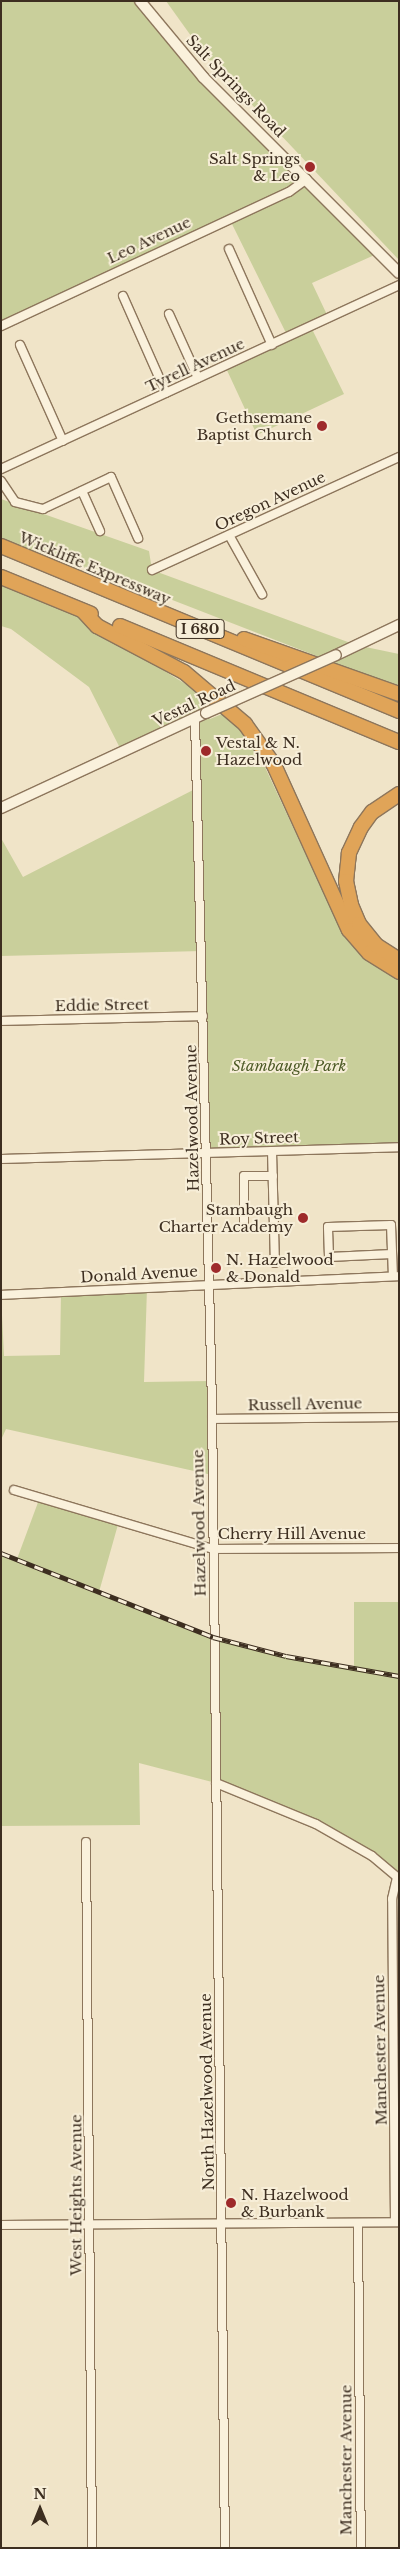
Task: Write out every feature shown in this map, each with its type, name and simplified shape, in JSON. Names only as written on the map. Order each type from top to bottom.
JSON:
[{"type":"highway","name":"Wickliffe Expressway","points":[[1,546],[399,711]]},
{"type":"highway","name":"I 680","points":[[1,577],[399,742]]},
{"type":"highway","points":[[83,611],[97,626],[184,672],[245,724],[274,765],[349,930],[369,953],[399,972]]},
{"type":"highway","points":[[176,619],[274,648],[399,694]]},
{"type":"highway","points":[[399,794],[377,808],[361,827],[349,853],[346,881],[351,905],[359,924],[376,945],[399,960]]},
{"type":"street","name":"Salt Springs Road","points":[[140,1],[203,77],[399,273]]},
{"type":"street","name":"Leo Avenue","points":[[1,326],[290,192],[307,179]]},
{"type":"street","points":[[230,249],[272,345]]},
{"type":"street","name":"Tyrell Avenue","points":[[1,469],[399,285]]},
{"type":"street","points":[[123,296],[166,393]]},
{"type":"street","points":[[169,314],[198,378]]},
{"type":"street","points":[[20,345],[63,441]]},
{"type":"street","name":"Oregon Avenue","points":[[152,570],[399,457]]},
{"type":"street","points":[[1,481],[15,502],[42,509],[111,477],[138,538]]},
{"type":"street","points":[[82,491],[100,531]]},
{"type":"street","points":[[229,535],[262,594]]},
{"type":"street","name":"Vestal Road","points":[[1,808],[399,625]]},
{"type":"street","name":"Hazelwood Avenue","points":[[195,719],[207,1154],[212,1419],[213,1636]]},
{"type":"street","name":"Eddie Street","points":[[1,1022],[204,1016]]},
{"type":"street","name":"Roy Street","points":[[1,1158],[207,1154],[399,1147]]},
{"type":"street","points":[[272,1151],[275,1262]]},
{"type":"street","points":[[244,1222],[244,1176],[273,1176]]},
{"type":"street","points":[[392,1254],[329,1257],[328,1227],[391,1225],[392,1254],[396,1276]]},
{"type":"street","name":"Donald Avenue","points":[[1,1295],[396,1276]]},
{"type":"street","name":"Russell Avenue","points":[[212,1419],[399,1417]]},
{"type":"street","name":"Cherry Hill Avenue","points":[[14,1490],[213,1549],[399,1548]]},
{"type":"street","name":"North Hazelwood Avenue","points":[[213,1636],[223,2224],[225,2548]]},
{"type":"street","points":[[216,1782],[316,1824],[372,1856],[398,1878]]},
{"type":"street","name":"West Heights Avenue","points":[[86,1842],[92,2548]]},
{"type":"street","name":"Manchester Avenue","points":[[397,2222],[392,1899],[398,1878]]},
{"type":"street","points":[[1,2226],[397,2222]]},
{"type":"street","name":"Manchester Avenue","points":[[358,2223],[360,2548]]},
{"type":"green space","points":[[1,1],[140,1],[184,55],[379,253],[312,283],[329,319],[311,327],[344,394],[257,435],[225,366],[288,337],[229,218],[1,326]]},
{"type":"green space","points":[[166,1],[399,1],[399,260],[204,54]]},
{"type":"green space","points":[[1,499],[149,551],[152,570],[356,645],[399,654],[399,685],[376,679],[126,582],[1,539]]},
{"type":"green space","name":"Stambaugh Park","points":[[1,577],[83,611],[93,632],[139,655],[211,700],[200,706],[210,719],[227,712],[257,750],[341,930],[371,963],[399,979],[399,1147],[207,1154],[202,951],[1,956],[1,838],[23,877],[197,788],[195,719],[122,752],[89,687],[11,629],[1,626]]},
{"type":"green space","points":[[147,1288],[144,1382],[211,1381],[212,1475],[6,1429],[1,1440],[1,1295],[4,1356],[60,1355],[61,1292]]},
{"type":"green space","points":[[40,1497],[119,1521],[99,1592],[213,1637],[286,1656],[354,1668],[354,1602],[399,1602],[399,1879],[339,1836],[216,1783],[139,1763],[140,1825],[1,1826],[1,1553],[17,1559]]},
{"type":"railway","points":[[1,1553],[213,1637],[286,1656],[399,1676]]},
{"type":"place","name":"Salt Springs & Leo","points":[[310,167]]},
{"type":"place","name":"Gethsemane Baptist Church","points":[[322,426]]},
{"type":"place","name":"Vestal & N. Hazelwood","points":[[206,751]]},
{"type":"place","name":"Stambaugh Charter Academy","points":[[303,1218]]},
{"type":"place","name":"N. Hazelwood & Donald","points":[[216,1268]]},
{"type":"place","name":"N. Hazelwood & Burbank","points":[[231,2203]]}]
